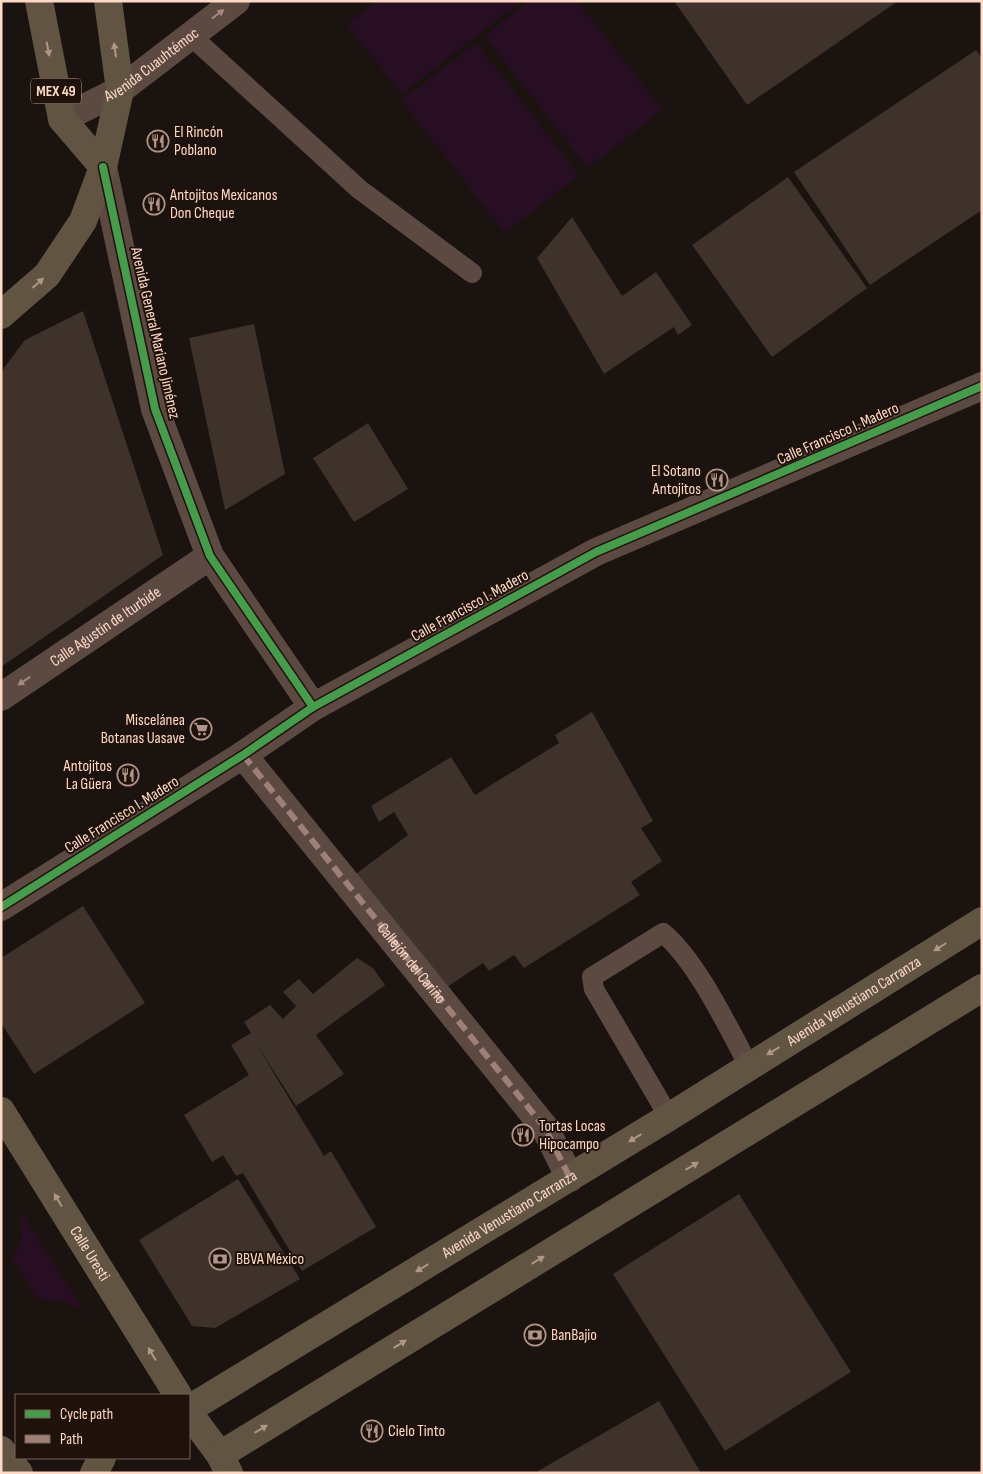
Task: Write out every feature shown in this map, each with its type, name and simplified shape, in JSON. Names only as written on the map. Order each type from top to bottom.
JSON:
[{"type":"main road","name":"MEX 49","points":[[39,1],[62,119]]},
{"type":"main road","name":"Avenida General Mariano Jiménez","points":[[103,166],[120,90],[108,1]]},
{"type":"main road","name":"Avenida General Mariano Jiménez","points":[[62,119],[103,166]]},
{"type":"main road","points":[[1,315],[47,275],[83,222],[103,166]]},
{"type":"main road","name":"Avenida Venustiano Carranza","points":[[190,1410],[669,1117],[982,921]]},
{"type":"main road","points":[[190,1413],[224,1464],[982,988]]},
{"type":"main road","name":"Calle Uresti","points":[[1,1110],[12,1133],[177,1394]]},
{"type":"main road","points":[[1,1450],[19,1473]]},
{"type":"main road","points":[[94,1473],[101,1459]]},
{"type":"street","name":"Avenida Cuauhtémoc","points":[[62,119],[120,90],[236,1]]},
{"type":"street","name":"Avenida General Mariano Jiménez","points":[[103,166],[155,409],[210,556],[313,707]]},
{"type":"street","name":"Calle Francisco I. Madero","points":[[1,906],[243,755],[313,707],[596,552],[982,386]]},
{"type":"street","name":"Calle Agustín de Iturbide","points":[[1,697],[210,556]]},
{"type":"street","name":"Callejón del Cariño","points":[[243,755],[545,1128],[570,1178]]},
{"type":"lane","points":[[190,35],[358,189],[472,273]]},
{"type":"lane","points":[[669,1117],[594,989],[592,977],[662,933],[676,944],[718,1009],[749,1066]]},
{"type":"shaded area","points":[[377,1],[521,1],[402,94],[347,24]]},
{"type":"shaded area","points":[[529,1],[577,1],[662,110],[588,168],[485,36]]},
{"type":"shaded area","points":[[476,43],[579,175],[505,233],[401,100]]},
{"type":"shaded area","points":[[20,1211],[85,1313],[63,1302],[51,1299],[38,1299],[13,1259],[21,1238]]},
{"type":"building","points":[[674,1],[898,1],[747,105]]},
{"type":"building","points":[[976,50],[982,58],[982,210],[870,285],[794,172]]},
{"type":"building","points":[[788,177],[867,288],[772,357],[692,245]]},
{"type":"building","points":[[572,217],[622,296],[656,272],[692,325],[678,335],[674,327],[604,374],[537,258]]},
{"type":"building","points":[[83,311],[163,555],[1,667],[1,372],[25,340]]},
{"type":"building","points":[[254,324],[285,474],[225,510],[189,338]]},
{"type":"building","points":[[368,423],[408,489],[354,522],[313,458]]},
{"type":"building","points":[[592,712],[653,821],[641,828],[662,861],[631,882],[640,895],[524,968],[514,955],[489,971],[483,963],[441,991],[353,876],[408,835],[394,812],[379,822],[371,806],[451,757],[475,795],[559,743],[555,735]]},
{"type":"building","points":[[83,906],[145,1003],[34,1074],[1,1023],[1,958]]},
{"type":"building","points":[[357,958],[373,968],[385,985],[316,1035],[344,1074],[296,1106],[255,1042],[324,1156],[331,1151],[376,1227],[302,1271],[243,1173],[236,1176],[223,1155],[212,1162],[184,1115],[249,1075],[231,1045],[251,1033],[244,1022],[270,1005],[283,1019],[296,1006],[283,992],[299,979],[313,994]]},
{"type":"building","name":"BBVA México","points":[[238,1179],[300,1279],[215,1328],[192,1326],[139,1240]]},
{"type":"building","points":[[739,1194],[851,1372],[725,1451],[613,1274]]},
{"type":"building","points":[[659,1401],[701,1473],[538,1473],[538,1471]]},
{"type":"marked path","points":[[243,755],[545,1128],[570,1178]]},
{"type":"cycle path","points":[[103,167],[155,409],[210,556],[313,707]]},
{"type":"cycle path","points":[[1,907],[243,755],[313,707],[596,552],[982,386]]},
{"type":"place","name":"El Rincón Poblano","points":[[158,141]]},
{"type":"place","name":"Antojitos Mexicanos Don Cheque","points":[[154,204]]},
{"type":"place","name":"El Sotano Antojitos","points":[[717,480]]},
{"type":"place","name":"Miscelánea Botanas Uasave","points":[[201,729]]},
{"type":"place","name":"Antojitos La Güera","points":[[128,775]]},
{"type":"place","name":"Tortas Locas Hipocampo","points":[[523,1135]]},
{"type":"place","name":"BBVA México","points":[[220,1259]]},
{"type":"place","name":"BanBajio","points":[[535,1335]]},
{"type":"place","name":"Cielo Tinto","points":[[372,1431]]}]
